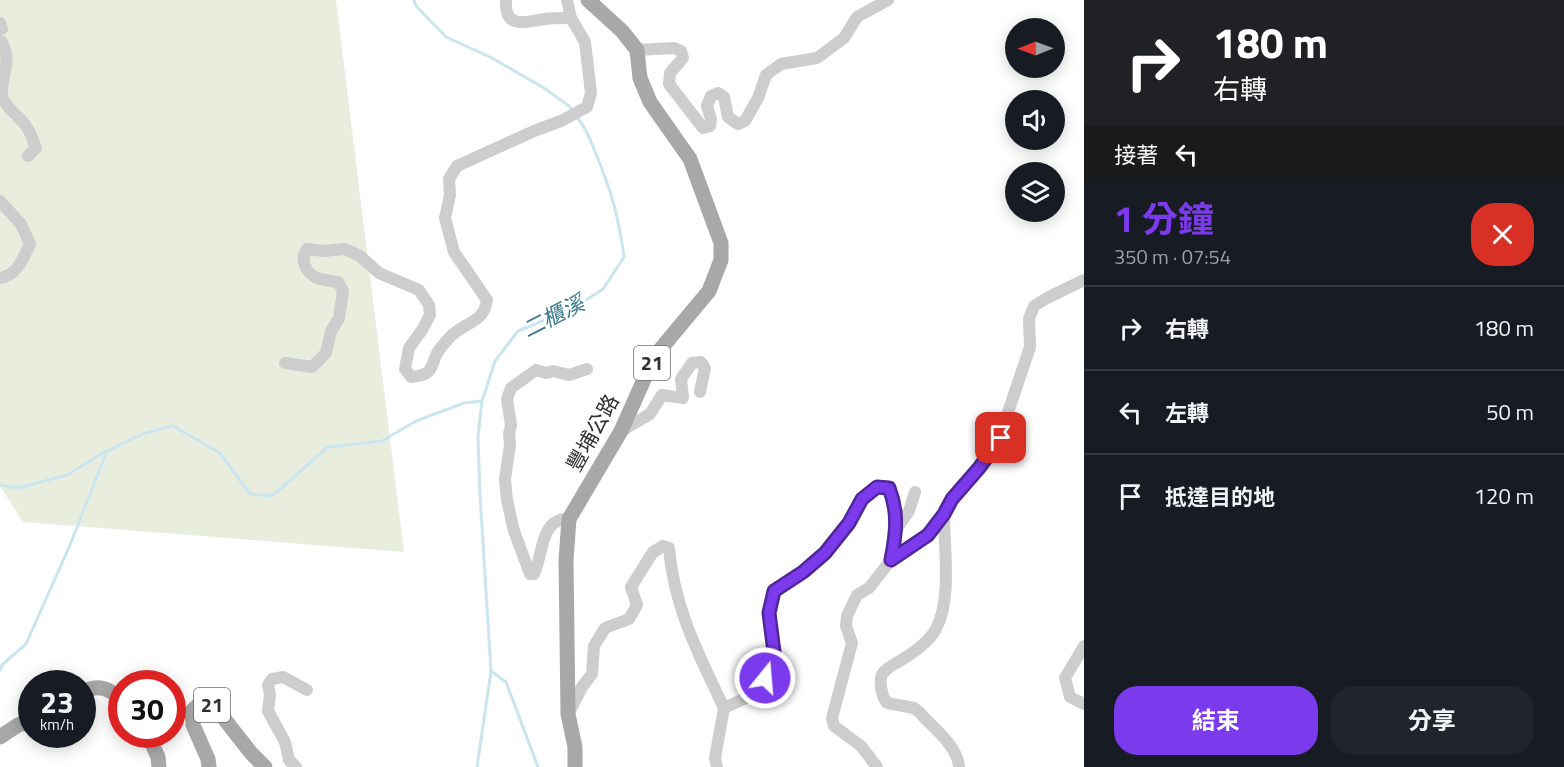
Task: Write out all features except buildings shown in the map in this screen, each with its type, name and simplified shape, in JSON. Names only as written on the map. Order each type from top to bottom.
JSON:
[{"type":"main road","points":[[588,0],[622,31],[637,50]]},
{"type":"main road","name":"豐埔公路","points":[[575,767],[575,747],[568,714],[566,560],[569,519],[621,432],[654,357],[709,291],[721,260],[721,243],[690,159],[650,102],[640,78],[637,50]]},
{"type":"main road","name":"21","points":[[209,767],[208,759],[193,725],[192,711],[198,705],[205,703],[215,707],[265,767]]},
{"type":"main road","points":[[0,736],[18,725]]},
{"type":"main road","points":[[154,748],[159,767]]},
{"type":"street","points":[[506,0],[506,8],[511,19],[521,24],[544,19],[571,18]]},
{"type":"street","points":[[285,363],[312,367],[326,353],[331,332],[339,318],[343,291],[338,282],[315,277],[305,267],[303,253],[307,249],[324,251],[345,249],[360,256],[379,273],[420,290],[429,305],[430,315],[409,348],[405,369],[411,377],[422,376],[429,371],[437,354],[449,338],[462,326],[478,320],[486,309],[487,300],[454,252],[445,218],[450,195],[449,179],[457,166],[534,130],[561,121],[587,106],[591,93],[585,42],[571,18],[567,0]]},
{"type":"street","points":[[637,50],[674,48],[681,51],[683,58],[670,73],[669,84],[703,128],[710,126],[711,119],[707,106],[711,96],[718,93],[724,97],[728,117],[738,124],[745,121],[758,98],[766,75],[781,64],[817,58],[844,38],[857,17],[888,0]]},
{"type":"street","points":[[0,22],[2,29],[0,30]]},
{"type":"street","points":[[0,42],[7,52],[6,68],[1,83],[3,99],[28,128],[36,148],[28,156]]},
{"type":"street","points":[[0,201],[21,224],[30,244],[18,268],[4,278],[0,278]]},
{"type":"street","points":[[877,767],[861,746],[834,726],[832,718],[852,643],[846,626],[847,616],[857,595],[869,588],[891,560],[928,535],[952,499],[1001,438],[1016,385],[1030,347],[1029,319],[1034,306],[1047,297],[1084,280]]},
{"type":"street","points":[[621,432],[650,414],[662,396],[683,398],[681,379],[693,363],[701,362],[705,368],[700,392]]},
{"type":"street","points":[[569,519],[563,519],[550,527],[541,544],[537,568],[534,574],[530,574],[514,531],[507,500],[505,479],[511,425],[507,399],[511,388],[537,370],[546,374],[553,371],[569,375],[587,369]]},
{"type":"street","points":[[724,708],[750,696],[765,678],[774,652],[769,613],[774,591],[803,572],[825,553],[849,523],[862,499],[877,487],[889,488],[894,501],[897,528],[891,560]]},
{"type":"street","points":[[897,528],[909,511],[915,492]]},
{"type":"street","points":[[944,514],[945,595],[937,626],[912,653],[884,671],[881,681],[884,700],[887,703],[914,708],[919,712],[952,748],[959,767]]},
{"type":"street","points":[[568,714],[582,687],[592,674],[594,646],[605,628],[629,619],[637,605],[631,587],[653,552],[663,546],[669,548],[671,570],[689,635],[724,708],[715,758],[717,767]]},
{"type":"street","points":[[1084,646],[1065,678],[1070,697],[1084,704]]},
{"type":"street","points":[[296,767],[289,760],[285,742],[268,711],[270,695],[268,686],[272,679],[283,677],[307,690]]},
{"type":"shaded area","points":[[0,0],[336,0],[404,552],[23,522],[0,486]]},
{"type":"waterway","name":"二櫃溪","points":[[414,0],[416,6],[446,37],[492,58],[544,88],[573,111]]},
{"type":"waterway","name":"二櫃溪","points":[[477,767],[491,671],[478,437],[482,401],[495,361],[518,331],[572,309],[603,289],[624,257],[614,204],[606,180],[588,135],[577,117]]},
{"type":"waterway","points":[[0,670],[2,665],[26,644],[70,545],[107,451],[145,433],[173,426],[220,453],[250,494],[272,496],[328,447],[382,441],[416,421],[464,403],[481,401]]},
{"type":"waterway","points":[[0,485],[18,488],[67,475],[106,451]]},
{"type":"waterway","points":[[491,671],[506,682],[538,767]]},
{"type":"route","points":[[765,678],[774,652],[769,613],[774,591],[803,572],[825,553],[849,523],[862,499],[877,487],[889,488],[894,501],[897,528],[891,560],[928,535],[952,499],[1001,438]]}]
